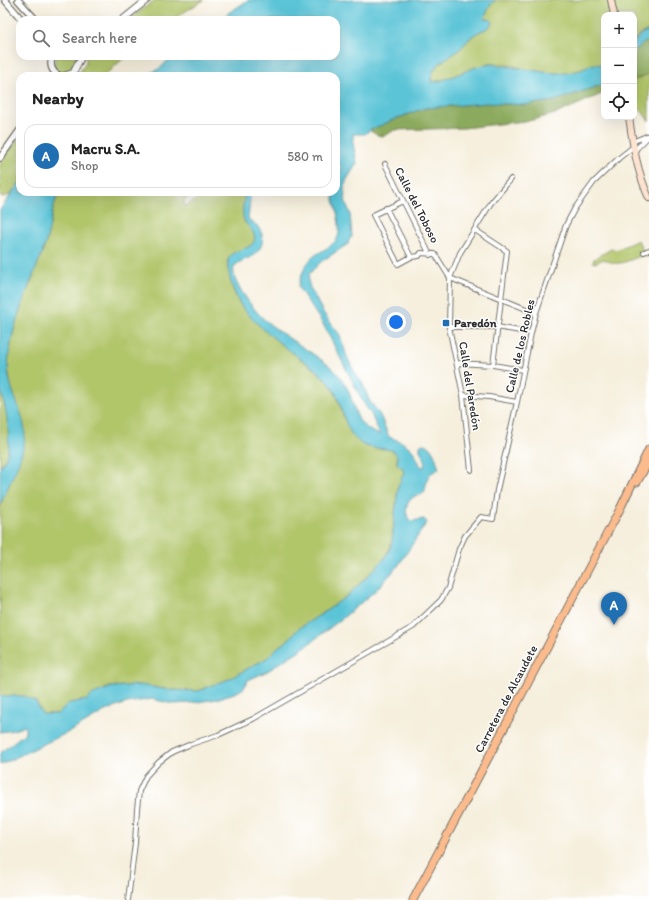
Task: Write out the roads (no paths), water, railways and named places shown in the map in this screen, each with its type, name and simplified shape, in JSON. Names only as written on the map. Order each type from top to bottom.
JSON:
[{"type":"main road","points":[[611,0],[613,12]]},
{"type":"main road","points":[[629,120],[633,149],[640,176],[649,198]]},
{"type":"main road","name":"Carretera de Alcaudete","points":[[413,900],[620,509],[649,449]]},
{"type":"main road","name":"Carretera de Alcaudete","points":[[620,509],[649,462]]},
{"type":"street","points":[[5,0],[19,16]]},
{"type":"street","points":[[18,0],[32,16]]},
{"type":"street","points":[[127,16],[147,0]]},
{"type":"street","points":[[52,60],[52,72]]},
{"type":"street","points":[[72,72],[79,60]]},
{"type":"street","points":[[624,154],[633,149],[649,135]]},
{"type":"street","points":[[633,149],[649,135]]},
{"type":"street","points":[[0,158],[16,136]]},
{"type":"street","name":"Calle de los Robles","points":[[128,900],[135,843],[139,791],[146,776],[159,762],[172,752],[218,735],[253,719],[413,627],[441,600],[448,588],[464,536],[482,517],[493,518],[497,490],[531,333],[536,313],[566,225],[575,208],[594,182],[624,154],[633,149]]},
{"type":"street","name":"Calle del Toboso","points":[[385,164],[430,255],[434,254],[450,278]]},
{"type":"street","name":"Calle del Paredón","points":[[471,470],[463,395],[449,327],[450,278],[460,253],[492,203],[511,178]]},
{"type":"street","points":[[403,201],[373,215],[398,264],[411,257],[419,256],[421,253],[430,255]]},
{"type":"street","points":[[386,208],[411,257]]},
{"type":"street","points":[[475,230],[507,251],[493,365]]},
{"type":"street","points":[[644,252],[649,250]]},
{"type":"street","points":[[450,278],[536,313]]},
{"type":"street","points":[[449,327],[497,327],[531,333]]},
{"type":"street","points":[[457,363],[493,365],[522,370]]},
{"type":"street","points":[[463,395],[489,396],[517,402]]},
{"type":"water","points":[[249,0],[496,0],[490,5],[484,19],[490,19],[492,22],[491,25],[477,33],[461,48],[441,62],[434,70],[431,82],[441,81],[476,67],[491,64],[551,73],[568,73],[581,70],[593,64],[601,65],[601,85],[554,101],[524,105],[487,103],[425,108],[395,119],[370,130],[365,134],[353,134],[353,143],[357,163],[346,181],[344,190],[346,203],[350,213],[352,237],[348,244],[322,261],[309,274],[308,280],[310,288],[324,314],[340,335],[347,357],[357,377],[362,382],[369,400],[380,415],[389,437],[408,446],[414,452],[422,467],[424,467],[425,461],[420,450],[420,446],[422,444],[426,445],[432,450],[439,469],[434,471],[427,478],[424,493],[415,496],[408,503],[406,510],[409,520],[424,519],[427,522],[398,566],[376,590],[344,617],[306,646],[266,672],[248,680],[244,688],[237,692],[217,699],[190,703],[173,704],[152,699],[127,703],[105,711],[73,730],[0,765],[0,753],[25,733],[25,726],[14,730],[0,732],[0,696],[24,696],[36,702],[42,714],[57,714],[69,703],[87,700],[93,694],[112,687],[140,685],[170,690],[198,691],[229,679],[267,658],[278,647],[286,642],[298,629],[348,595],[384,559],[390,549],[398,487],[404,472],[402,467],[397,464],[395,452],[365,446],[353,436],[334,390],[329,383],[316,370],[276,340],[250,317],[236,296],[228,268],[228,260],[231,255],[248,247],[254,242],[254,235],[244,220],[243,214],[244,196],[251,196],[248,219],[256,224],[261,231],[263,239],[262,244],[255,254],[234,267],[234,274],[238,285],[251,305],[265,320],[327,364],[337,373],[347,388],[360,422],[371,431],[380,435],[371,414],[363,402],[323,324],[298,287],[302,274],[308,263],[314,256],[333,243],[338,237],[339,233],[338,215],[333,196],[340,196],[340,72],[152,72],[162,67],[169,60],[340,60],[340,16],[225,16]]},
{"type":"water","points":[[649,30],[649,39],[637,49],[637,38]]},
{"type":"water","points":[[16,188],[16,196],[57,196],[54,204],[46,242],[17,318],[10,350],[8,367],[10,382],[24,425],[25,435],[21,456],[0,506],[0,468],[8,451],[8,433],[6,413],[0,389],[0,210]]},
{"type":"place","name":"Paredón","points":[[446,323]]},
{"type":"place","name":"Macru S.A.","points":[[614,625]]}]
